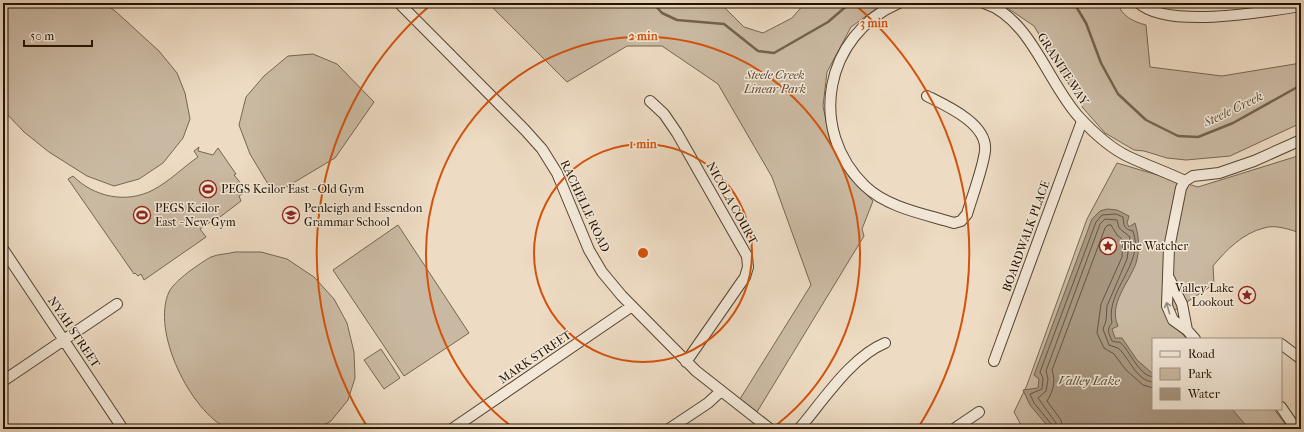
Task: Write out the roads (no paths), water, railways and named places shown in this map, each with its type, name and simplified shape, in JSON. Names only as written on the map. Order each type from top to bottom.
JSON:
[{"type":"street","name":"RACHELLE ROAD","points":[[399,3],[542,149],[557,173],[591,253],[602,272],[632,306],[686,362],[770,429]]},
{"type":"street","points":[[899,3],[889,7],[863,27],[847,44],[839,61],[830,90],[830,117],[837,145],[849,168],[866,187],[884,200],[954,223],[961,221],[967,214],[985,150],[982,137],[973,124],[961,114],[927,96]]},
{"type":"street","name":"GRANITE WAY","points":[[984,3],[1008,18],[1028,40],[1062,94],[1082,120],[1102,139],[1125,155],[1185,181]]},
{"type":"street","points":[[1133,3],[1137,9],[1148,14],[1222,17],[1301,6]]},
{"type":"street","points":[[1139,3],[1146,9],[1166,14]]},
{"type":"street","name":"NICOLA COURT","points":[[650,101],[664,114],[677,133],[747,256],[748,267],[745,278],[686,362]]},
{"type":"street","name":"BOARDWALK PLACE","points":[[994,361],[1082,120]]},
{"type":"street","points":[[1194,338],[1187,330],[1173,320],[1168,309],[1166,294],[1169,278],[1169,248],[1171,231],[1181,188],[1185,181],[1193,176],[1219,173],[1254,161],[1301,140]]},
{"type":"street","name":"NYAH STREET","points":[[3,249],[123,429]]},
{"type":"street","points":[[1169,278],[1182,304],[1187,330]]},
{"type":"street","points":[[3,381],[117,304]]},
{"type":"street","name":"MARK STREET","points":[[452,429],[632,306]]},
{"type":"street","points":[[799,429],[850,368],[865,354],[885,343]]},
{"type":"street","points":[[1282,345],[1301,359]]},
{"type":"street","points":[[669,429],[708,402],[721,391]]},
{"type":"street","points":[[1282,408],[1296,429]]},
{"type":"street","points":[[954,429],[979,412]]},
{"type":"water","name":"Valley Lake","points":[[1107,209],[1117,210],[1129,216],[1127,223],[1129,227],[1135,223],[1138,238],[1136,263],[1117,302],[1116,318],[1118,326],[1112,329],[1115,338],[1122,338],[1137,360],[1152,373],[1152,410],[1233,410],[1249,429],[1050,429],[1030,405],[1023,390],[1038,388],[1039,379],[1034,375],[1092,219],[1100,211]]},
{"type":"waterway","name":"Steele Creek","points":[[653,3],[662,13],[677,20],[724,24],[758,51],[774,53],[828,22],[850,3]]},
{"type":"waterway","name":"Steele Creek","points":[[1074,3],[1086,23],[1101,63],[1118,94],[1146,120],[1178,136],[1198,137],[1233,123],[1301,85]]},
{"type":"place","name":"PEGS Keilor East - Old Gym","points":[[208,189]]},
{"type":"place","name":"PEGS Keilor East - New Gym","points":[[142,215]]},
{"type":"place","name":"Penleigh and Essendon Grammar School","points":[[291,215]]},
{"type":"place","name":"The Watcher","points":[[1108,246]]},
{"type":"place","name":"Valley Lake Lookout","points":[[1247,295]]},
{"type":"park label","name":"Steele Creek Linear Park","points":[[775,82]]}]
